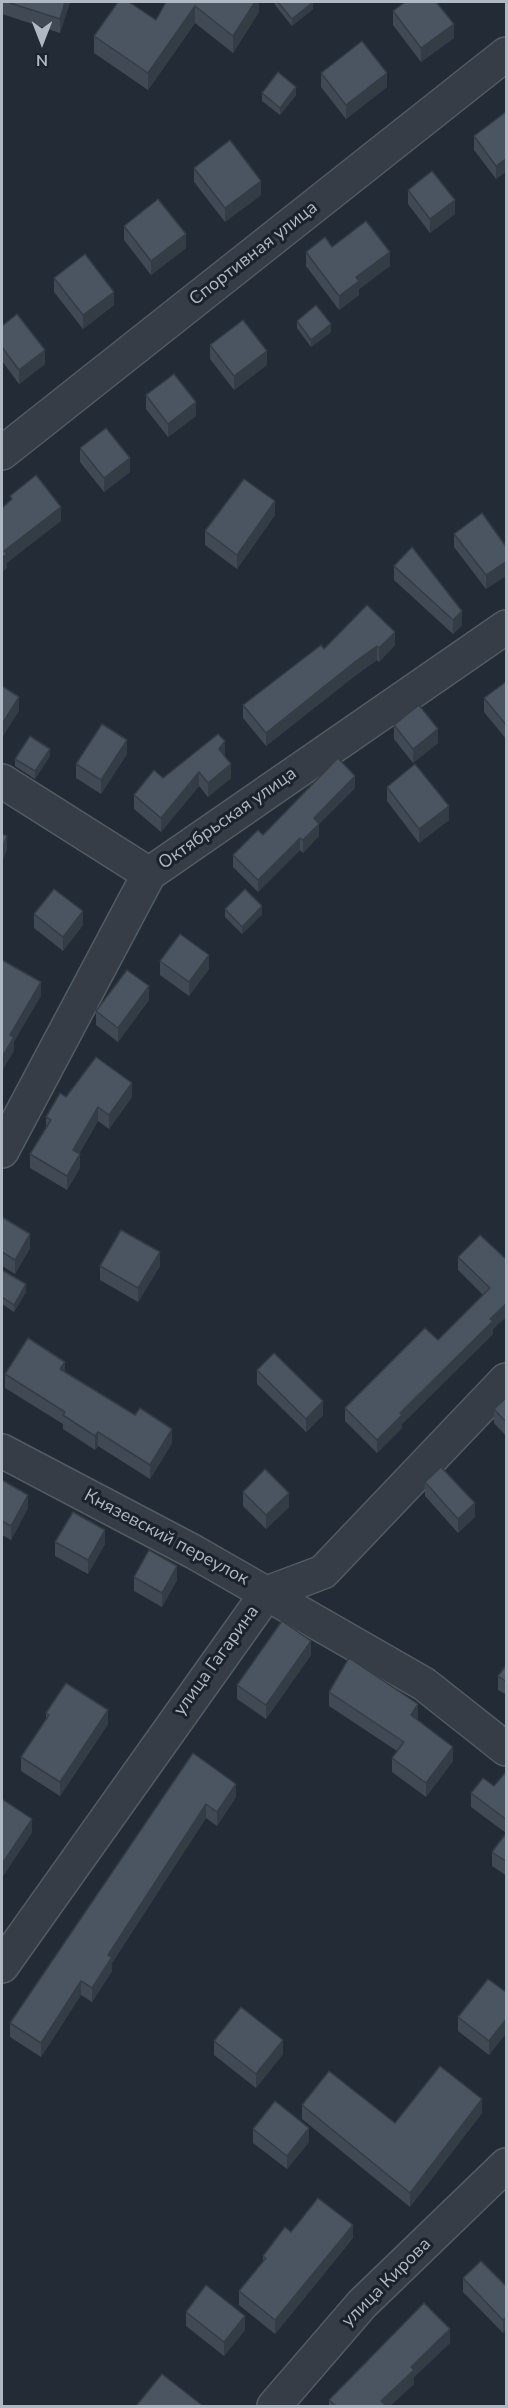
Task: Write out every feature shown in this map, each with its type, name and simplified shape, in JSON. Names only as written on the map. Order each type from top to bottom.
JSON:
[{"type":"street","name":"Спортивная улица","points":[[2,453],[507,54]]},
{"type":"street","name":"Октябрьская улица","points":[[2,1151],[149,874],[507,627]]},
{"type":"street","points":[[2,782],[149,874]]},
{"type":"street","name":"улица Гагарина","points":[[2,1966],[267,1593],[323,1572],[507,1380]]},
{"type":"street","name":"Князевский переулок","points":[[2,1451],[267,1593],[424,1684],[507,1749]]},
{"type":"street","name":"улица Кирова","points":[[274,2406],[362,2304],[507,2165]]},
{"type":"building","points":[[7,2],[65,2],[60,19]]},
{"type":"building","points":[[118,2],[129,2],[156,20],[166,2],[255,2],[233,36],[195,6],[148,73],[94,36]]},
{"type":"building","points":[[278,2],[313,2],[292,19]]},
{"type":"building","points":[[405,2],[436,2],[454,24],[421,48],[393,11]]},
{"type":"building","points":[[362,41],[387,73],[346,105],[321,73]]},
{"type":"building","points":[[278,72],[296,87],[280,108],[262,93]]},
{"type":"building","points":[[507,111],[507,158],[496,166],[474,136]]},
{"type":"building","points":[[230,140],[261,181],[225,208],[194,168]]},
{"type":"building","points":[[432,171],[455,200],[430,219],[408,190]]},
{"type":"building","points":[[158,199],[186,234],[151,261],[124,226]]},
{"type":"building","points":[[366,221],[390,252],[356,277],[359,281],[339,296],[306,252],[325,237],[332,247]]},
{"type":"building","points":[[85,254],[114,292],[83,315],[54,278]]},
{"type":"building","points":[[316,305],[331,324],[311,340],[297,321]]},
{"type":"building","points":[[17,314],[45,350],[19,370],[2,347],[2,326]]},
{"type":"building","points":[[243,320],[267,351],[234,376],[210,345]]},
{"type":"building","points":[[174,374],[196,402],[168,424],[146,395]]},
{"type":"building","points":[[106,428],[130,458],[104,478],[80,448]]},
{"type":"building","points":[[36,475],[61,507],[4,551],[7,554],[2,558],[2,508],[12,499],[10,496]]},
{"type":"building","points":[[244,479],[275,501],[237,555],[205,531]]},
{"type":"building","points":[[482,513],[507,548],[507,561],[486,575],[454,534]]},
{"type":"building","points":[[412,547],[462,611],[453,620],[394,566]]},
{"type":"building","points":[[367,605],[395,632],[379,648],[377,646],[356,661],[266,733],[243,705],[321,645],[324,649]]},
{"type":"building","points":[[507,681],[507,726],[484,698]]},
{"type":"building","points":[[2,686],[19,697],[2,724]]},
{"type":"building","points":[[419,705],[438,729],[413,749],[394,725]]},
{"type":"building","points":[[102,724],[127,740],[101,780],[76,764]]},
{"type":"building","points":[[218,734],[225,741],[219,749],[231,764],[208,783],[199,772],[161,818],[134,795],[154,770],[163,778]]},
{"type":"building","points":[[30,736],[50,749],[35,771],[15,759]]},
{"type":"building","points":[[338,758],[355,776],[314,818],[319,824],[303,840],[300,838],[258,880],[233,855],[258,830],[263,835]]},
{"type":"building","points":[[415,764],[449,806],[419,829],[387,787]]},
{"type":"building","points":[[2,834],[7,836],[2,848]]},
{"type":"building","points":[[54,889],[83,911],[63,937],[34,914]]},
{"type":"building","points":[[245,889],[262,906],[242,927],[225,909]]},
{"type":"building","points":[[180,934],[209,955],[189,982],[160,961]]},
{"type":"building","points":[[2,960],[41,982],[10,1035],[14,1037],[2,1057]]},
{"type":"building","points":[[127,970],[149,986],[118,1028],[96,1011]]},
{"type":"building","points":[[96,1057],[132,1083],[109,1115],[98,1107],[73,1150],[80,1154],[67,1176],[30,1154],[51,1120],[46,1117],[60,1093],[66,1097]]},
{"type":"building","points":[[2,1217],[30,1234],[15,1260],[2,1252]]},
{"type":"building","points":[[121,1230],[160,1252],[138,1288],[100,1266]]},
{"type":"building","points":[[480,1235],[507,1260],[507,1303],[490,1319],[493,1321],[400,1413],[402,1415],[377,1440],[345,1408],[425,1328],[438,1340],[490,1288],[458,1257]]},
{"type":"building","points":[[2,1270],[26,1284],[14,1305],[2,1297]]},
{"type":"building","points":[[28,1338],[65,1362],[60,1369],[135,1415],[140,1408],[172,1429],[150,1465],[98,1432],[95,1436],[63,1415],[65,1412],[5,1374]]},
{"type":"building","points":[[274,1353],[323,1401],[306,1419],[257,1370]]},
{"type":"building","points":[[507,1397],[507,1423],[494,1409]]},
{"type":"building","points":[[441,1467],[475,1503],[458,1519],[425,1482]]},
{"type":"building","points":[[265,1469],[289,1493],[266,1515],[243,1492]]},
{"type":"building","points":[[2,1480],[28,1495],[11,1526],[2,1521]]},
{"type":"building","points":[[73,1512],[105,1530],[88,1560],[55,1542]]},
{"type":"building","points":[[149,1550],[177,1566],[162,1593],[134,1577]]},
{"type":"building","points":[[282,1621],[311,1641],[266,1705],[237,1685]]},
{"type":"building","points":[[349,1658],[418,1704],[411,1715],[453,1747],[426,1783],[392,1758],[404,1742],[329,1692]]},
{"type":"building","points":[[507,1664],[507,1682],[498,1676]]},
{"type":"building","points":[[66,1683],[108,1710],[60,1782],[21,1757],[49,1715],[46,1713]]},
{"type":"building","points":[[193,1753],[236,1784],[217,1812],[206,1804],[108,1955],[112,1957],[92,1988],[81,1981],[41,2043],[10,2023]]},
{"type":"building","points":[[505,1773],[507,1774],[507,1820],[471,1793],[483,1778],[494,1786]]},
{"type":"building","points":[[2,1799],[32,1819],[2,1864]]},
{"type":"building","points":[[507,1832],[507,1862],[492,1852]]},
{"type":"building","points":[[488,1979],[507,1993],[507,2018],[489,2041],[458,2017]]},
{"type":"building","points":[[241,2007],[283,2040],[256,2074],[214,2041]]},
{"type":"building","points":[[440,2066],[482,2099],[410,2193],[302,2105],[329,2071],[395,2123]]},
{"type":"building","points":[[275,2101],[309,2128],[287,2156],[253,2129]]},
{"type":"building","points":[[318,2198],[353,2225],[275,2320],[239,2291],[266,2258],[263,2256],[285,2227],[291,2232]]},
{"type":"building","points":[[481,2261],[507,2287],[507,2316],[503,2320],[463,2278]]},
{"type":"building","points":[[206,2285],[245,2316],[224,2342],[186,2312]]},
{"type":"building","points":[[424,2303],[450,2329],[411,2367],[414,2370],[381,2401],[386,2406],[336,2406],[329,2400]]},
{"type":"building","points":[[162,2374],[203,2406],[136,2406]]}]
